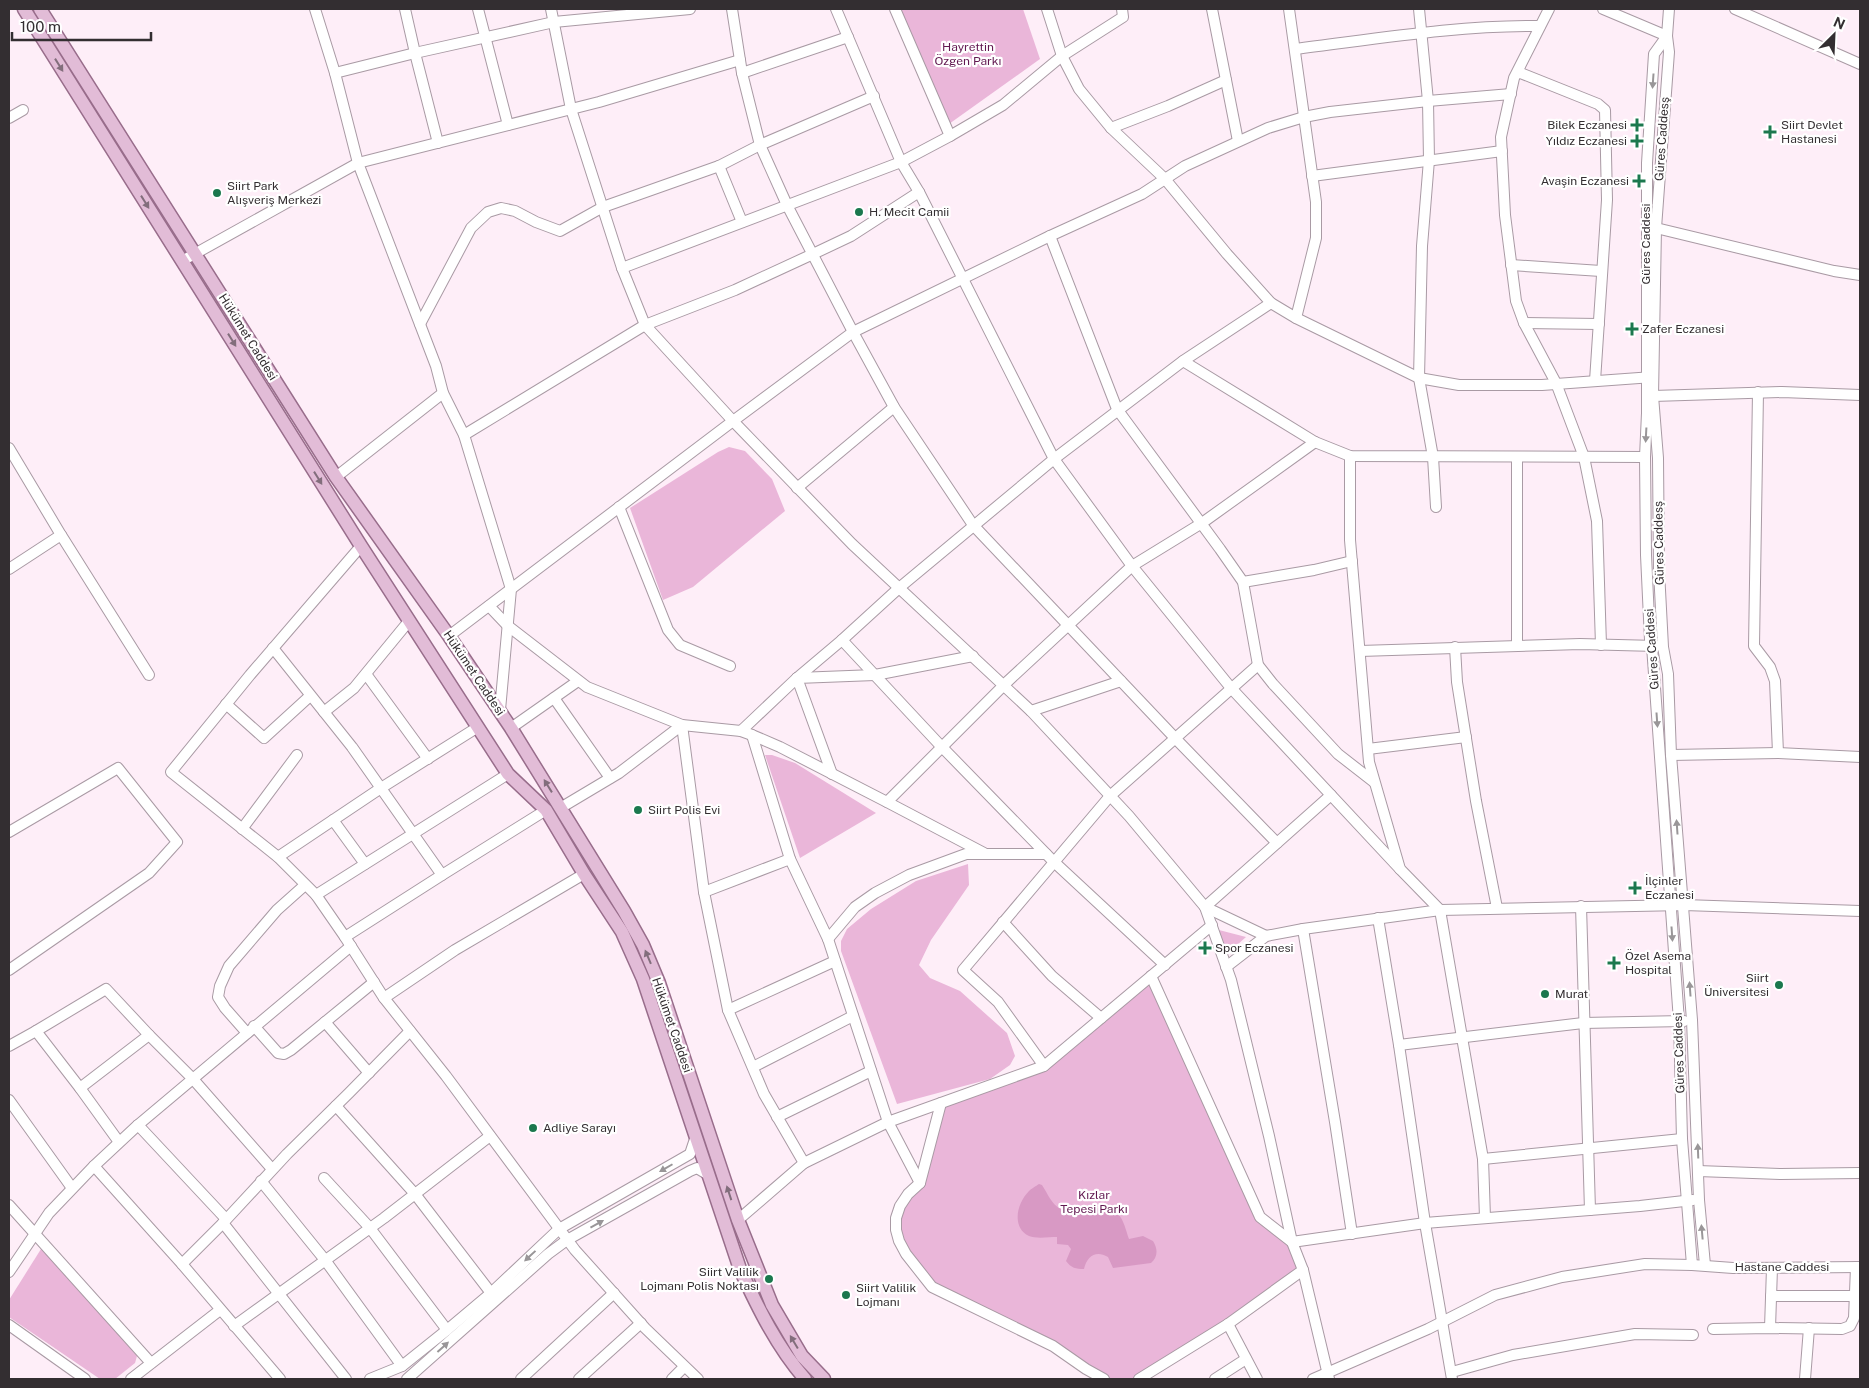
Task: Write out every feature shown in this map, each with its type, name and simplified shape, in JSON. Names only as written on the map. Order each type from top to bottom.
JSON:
[{"type":"main road","points":[[24,9],[361,546],[478,728],[508,774],[546,810],[584,874],[622,932],[643,979],[740,1269],[756,1303],[777,1340],[794,1367],[805,1379]]},
{"type":"main road","name":"Hükümet Caddesi","points":[[40,9],[336,477],[500,710],[562,807],[643,945],[659,984],[738,1220],[772,1305],[802,1356],[824,1379]]},
{"type":"street","points":[[315,9],[335,73],[358,163],[436,366],[443,393],[464,435],[511,589],[500,710]]},
{"type":"street","points":[[406,9],[438,143]]},
{"type":"street","points":[[478,9],[508,125]]},
{"type":"street","points":[[551,9],[571,109],[622,268],[645,325],[733,421],[852,544],[1031,711],[1110,796],[1205,907],[1226,967],[1269,1136],[1292,1242],[1303,1270],[1329,1376]]},
{"type":"street","points":[[335,73],[554,22],[613,13],[690,9]]},
{"type":"street","points":[[732,9],[742,73],[760,145],[787,205],[894,407],[973,525],[1175,738],[1278,843]]},
{"type":"street","points":[[836,9],[901,162],[1054,459],[1132,566],[1231,688],[1440,910],[1483,1159],[1485,1218]]},
{"type":"street","points":[[896,9],[950,136]]},
{"type":"street","points":[[1048,9],[1062,56],[1079,89],[1111,128],[1165,178],[1227,254],[1271,303],[1296,318],[1419,378],[1459,386],[1556,384],[1650,378]]},
{"type":"street","points":[[622,268],[901,162],[1003,105],[1062,56],[1123,17],[1122,9]]},
{"type":"street","points":[[1212,9],[1238,141]]},
{"type":"street","points":[[1289,9],[1316,202],[1316,238],[1296,318]]},
{"type":"street","points":[[1419,9],[1428,101],[1429,160],[1422,246],[1419,378],[1433,458],[1436,507]]},
{"type":"street","points":[[1549,9],[1514,78],[1501,136],[1504,215],[1516,301],[1524,323],[1556,384],[1584,457],[1596,521],[1601,645]]},
{"type":"street","points":[[1603,9],[1667,36]]},
{"type":"street","name":"Güres Caddesş","points":[[1669,9],[1667,36],[1669,52],[1656,228],[1650,378],[1658,458],[1659,571],[1663,646],[1668,674],[1671,754],[1692,1020],[1699,1200],[1705,1266]]},
{"type":"street","points":[[1735,9],[1860,64]]},
{"type":"street","points":[[1295,49],[1421,33],[1507,26],[1540,26]]},
{"type":"street","name":"Güres Caddesi","points":[[1667,36],[1654,54],[1647,163],[1650,378],[1645,457],[1646,555],[1650,640],[1652,646],[1679,1021],[1682,1139],[1692,1265]]},
{"type":"street","points":[[742,73],[848,37]]},
{"type":"street","points":[[182,261],[358,163],[571,109],[740,60]]},
{"type":"street","points":[[1518,72],[1598,104],[1605,110],[1606,200],[1595,381]]},
{"type":"street","points":[[1111,128],[1168,106],[1226,80]]},
{"type":"street","points":[[449,636],[853,332],[1050,236],[1142,194],[1185,166],[1268,128],[1304,116],[1428,101],[1511,94]]},
{"type":"street","points":[[420,324],[472,228],[488,212],[500,208],[515,211],[536,222],[560,231],[602,207],[719,166],[760,145],[874,96]]},
{"type":"street","points":[[9,118],[23,110]]},
{"type":"street","points":[[1312,176],[1502,151]]},
{"type":"street","points":[[719,166],[742,222]]},
{"type":"street","points":[[464,435],[645,325],[735,290],[851,236],[918,192]]},
{"type":"street","points":[[1656,228],[1834,271],[1860,275]]},
{"type":"street","points":[[1050,236],[1117,409],[1202,523],[1243,582],[1258,664],[1273,684],[1338,754],[1374,782]]},
{"type":"street","points":[[1511,265],[1602,271]]},
{"type":"street","points":[[741,731],[797,678],[899,588],[1054,459],[1117,409],[1183,361],[1271,303]]},
{"type":"street","points":[[1524,323],[1599,324]]},
{"type":"street","points":[[1183,361],[1315,442],[1350,456],[1433,458],[1645,457]]},
{"type":"street","points":[[1758,392],[1754,646],[1770,667],[1775,681],[1778,753]]},
{"type":"street","points":[[1653,396],[1758,392],[1860,395]]},
{"type":"street","points":[[336,477],[443,393]]},
{"type":"street","points":[[797,488],[894,407]]},
{"type":"street","points":[[887,802],[1004,686],[1132,566],[1202,523],[1315,442]]},
{"type":"street","points":[[9,448],[148,675]]},
{"type":"street","points":[[1350,456],[1350,540],[1368,748],[1374,782],[1400,869]]},
{"type":"street","points":[[1517,458],[1517,646]]},
{"type":"street","points":[[620,507],[668,630],[680,645],[730,666]]},
{"type":"street","points":[[9,570],[61,535]]},
{"type":"street","points":[[361,546],[273,648],[171,772],[278,857],[316,895],[384,998],[567,1240],[641,1324],[698,1379]]},
{"type":"street","points":[[1243,582],[1314,570],[1352,561]]},
{"type":"street","points":[[489,606],[508,626],[586,687],[682,726],[741,731],[752,735],[780,747],[984,854]]},
{"type":"street","points":[[324,712],[354,688],[409,620]]},
{"type":"street","points":[[842,640],[942,747],[1050,858],[1165,965]]},
{"type":"street","points":[[1360,651],[1456,647],[1663,646]]},
{"type":"street","points":[[1456,647],[1457,682],[1497,908]]},
{"type":"street","points":[[273,648],[352,747],[442,875]]},
{"type":"street","points":[[797,678],[875,675],[973,656]]},
{"type":"street","points":[[1044,1066],[998,1002],[963,970],[1003,922],[1050,858],[1110,796],[1258,664]]},
{"type":"street","points":[[366,674],[428,759]]},
{"type":"street","points":[[797,678],[832,774]]},
{"type":"street","points":[[511,728],[578,681]]},
{"type":"street","points":[[1031,711],[1121,681]]},
{"type":"street","points":[[226,704],[264,738],[310,696]]},
{"type":"street","points":[[554,698],[610,778]]},
{"type":"street","points":[[562,807],[610,778],[682,726]]},
{"type":"street","points":[[682,726],[704,892],[728,1010],[764,1094],[804,1164]]},
{"type":"street","points":[[278,857],[381,788],[478,728]]},
{"type":"street","points":[[752,735],[790,859],[828,939],[888,1122],[920,1183]]},
{"type":"street","points":[[1368,748],[1466,737]]},
{"type":"street","points":[[1671,754],[1778,753],[1860,757]]},
{"type":"street","points":[[242,829],[297,755]]},
{"type":"street","points":[[9,832],[118,768],[177,842],[149,874],[9,969]]},
{"type":"street","points":[[316,895],[508,774]]},
{"type":"street","points":[[1205,907],[1331,795]]},
{"type":"street","points":[[9,1272],[49,1213],[94,1166],[138,1125],[251,1030],[348,942],[442,875],[546,810]]},
{"type":"street","points":[[333,820],[365,864]]},
{"type":"street","points":[[828,939],[855,907],[875,893],[909,875],[966,854],[1050,858]]},
{"type":"street","points":[[704,892],[790,859]]},
{"type":"street","points":[[384,998],[455,950],[584,874]]},
{"type":"street","points":[[305,885],[277,910],[229,966],[223,978],[218,997],[225,1008],[278,1053],[284,1054],[374,982]]},
{"type":"street","points":[[1226,967],[1266,936],[1302,928],[1440,910],[1684,905],[1860,912]]},
{"type":"street","points":[[1581,906],[1590,1210]]},
{"type":"street","points":[[1205,907],[1266,936]]},
{"type":"street","points":[[1378,918],[1425,1223],[1452,1376],[1513,1355],[1635,1334],[1693,1335]]},
{"type":"street","points":[[1003,922],[1052,976],[1101,1018]]},
{"type":"street","points":[[738,1220],[804,1164],[888,1122],[1044,1066],[1212,925]]},
{"type":"street","points":[[1302,928],[1352,1234]]},
{"type":"street","points":[[728,1010],[835,960]]},
{"type":"street","points":[[1151,976],[1260,1217],[1292,1242],[1425,1223],[1699,1200]]},
{"type":"street","points":[[9,1046],[106,989],[194,1079],[272,1169]]},
{"type":"street","points":[[753,1067],[853,1016]]},
{"type":"street","points":[[1399,1045],[1583,1023],[1692,1020]]},
{"type":"street","points":[[325,1022],[369,1073]]},
{"type":"street","points":[[36,1031],[120,1142]]},
{"type":"street","points":[[182,1264],[225,1221],[272,1169],[410,1031]]},
{"type":"street","points":[[80,1088],[149,1035]]},
{"type":"street","points":[[777,1117],[871,1071]]},
{"type":"street","points":[[9,1100],[72,1188]]},
{"type":"street","points":[[941,1103],[920,1183],[908,1194],[900,1206],[896,1218],[898,1241],[932,1287],[1054,1346],[1086,1369],[1104,1379]]},
{"type":"street","points":[[336,1106],[415,1194],[491,1293]]},
{"type":"street","points":[[138,1125],[225,1221],[278,1294],[346,1379]]},
{"type":"street","points":[[370,1379],[402,1366],[491,1293],[559,1229],[690,1154],[696,1135]]},
{"type":"street","points":[[234,1326],[370,1228],[490,1136]]},
{"type":"street","points":[[1483,1159],[1682,1139]]},
{"type":"street","points":[[94,1166],[182,1264],[280,1379]]},
{"type":"street","points":[[407,1379],[548,1254],[567,1240],[690,1171],[697,1168],[707,1174]]},
{"type":"street","points":[[1698,1171],[1781,1174],[1860,1173]]},
{"type":"street","points":[[324,1178],[370,1228],[447,1330]]},
{"type":"street","points":[[261,1181],[326,1260],[402,1366]]},
{"type":"street","points":[[9,1205],[151,1363]]},
{"type":"street","name":"Hastane Caddesi","points":[[1314,1379],[1329,1376],[1496,1295],[1562,1276],[1645,1264],[1733,1268],[1858,1267]]},
{"type":"street","points":[[1713,1329],[1842,1329],[1850,1326],[1854,1318],[1854,1296],[1858,1267]]},
{"type":"street","points":[[1770,1328],[1772,1268]]},
{"type":"street","points":[[1139,1379],[1228,1324],[1303,1270]]},
{"type":"street","points":[[521,1379],[614,1293]]},
{"type":"street","points":[[1771,1296],[1854,1296]]},
{"type":"street","points":[[131,1379],[220,1310]]},
{"type":"street","points":[[579,1379],[641,1324]]},
{"type":"street","points":[[1228,1324],[1257,1379]]},
{"type":"street","points":[[9,1325],[84,1379]]},
{"type":"street","points":[[1805,1379],[1808,1328]]},
{"type":"street","points":[[1215,1379],[1246,1359]]},
{"type":"street","points":[[672,1379],[684,1367]]},
{"type":"green space","name":"Hayrettin Özgen Parkı","points":[[900,9],[1023,9],[1040,59],[949,124]]},
{"type":"green space","points":[[729,447],[745,451],[772,479],[785,511],[693,587],[663,600],[630,508],[718,452]]},
{"type":"green space","points":[[765,755],[772,755],[795,763],[876,813],[800,858]]},
{"type":"green space","points":[[968,864],[969,885],[931,940],[919,965],[930,978],[960,991],[1007,1033],[1015,1056],[1010,1065],[990,1079],[897,1104],[841,951],[841,941],[847,929],[871,909],[916,881]]},
{"type":"green space","points":[[1219,930],[1246,937],[1227,954]]},
{"type":"green space","name":"Kızlar Tepesi Parkı","points":[[1151,976],[1260,1217],[1292,1242],[1303,1270],[1139,1379],[1104,1379],[1053,1346],[932,1287],[896,1230],[908,1194],[920,1183],[941,1103],[1044,1066]]},
{"type":"green space","points":[[41,1249],[45,1250],[137,1356],[135,1363],[115,1379],[100,1379],[9,1317],[9,1300]]},
{"type":"shaded area","points":[[1039,1184],[1042,1185],[1050,1198],[1061,1209],[1075,1212],[1098,1208],[1112,1210],[1122,1219],[1129,1239],[1143,1236],[1153,1241],[1156,1247],[1155,1258],[1151,1263],[1113,1268],[1108,1257],[1096,1254],[1087,1261],[1084,1269],[1072,1267],[1066,1261],[1071,1249],[1068,1245],[1057,1244],[1057,1237],[1039,1238],[1029,1236],[1020,1227],[1018,1215],[1021,1202],[1029,1191]]},
{"type":"place","name":"Bilek Eczanesi","points":[[1637,125]]},
{"type":"place","name":"Siirt Devlet Hastanesi","points":[[1770,132]]},
{"type":"place","name":"Yıldız Eczanesi","points":[[1637,141]]},
{"type":"place","name":"Avaşin Eczanesi","points":[[1639,181]]},
{"type":"place","name":"Siirt Park Alışveriş Merkezi","points":[[217,193]]},
{"type":"place","name":"H. Mecit Camii","points":[[859,212]]},
{"type":"place","name":"Zafer Eczanesi","points":[[1632,329]]},
{"type":"place","name":"Siirt Polis Evi","points":[[638,810]]},
{"type":"place","name":"İlçinler Eczanesi","points":[[1635,888]]},
{"type":"place","name":"Spor Eczanesi","points":[[1205,948]]},
{"type":"place","name":"Özel Asema Hospital","points":[[1614,963]]},
{"type":"place","name":"Siirt Üniversitesi","points":[[1779,985]]},
{"type":"place","name":"Murat","points":[[1545,994]]},
{"type":"place","name":"Adliye Sarayı","points":[[533,1128]]},
{"type":"place","name":"Siirt Valilik Lojmanı Polis Noktası","points":[[769,1279]]},
{"type":"place","name":"Siirt Valilik Lojmanı","points":[[846,1295]]}]
